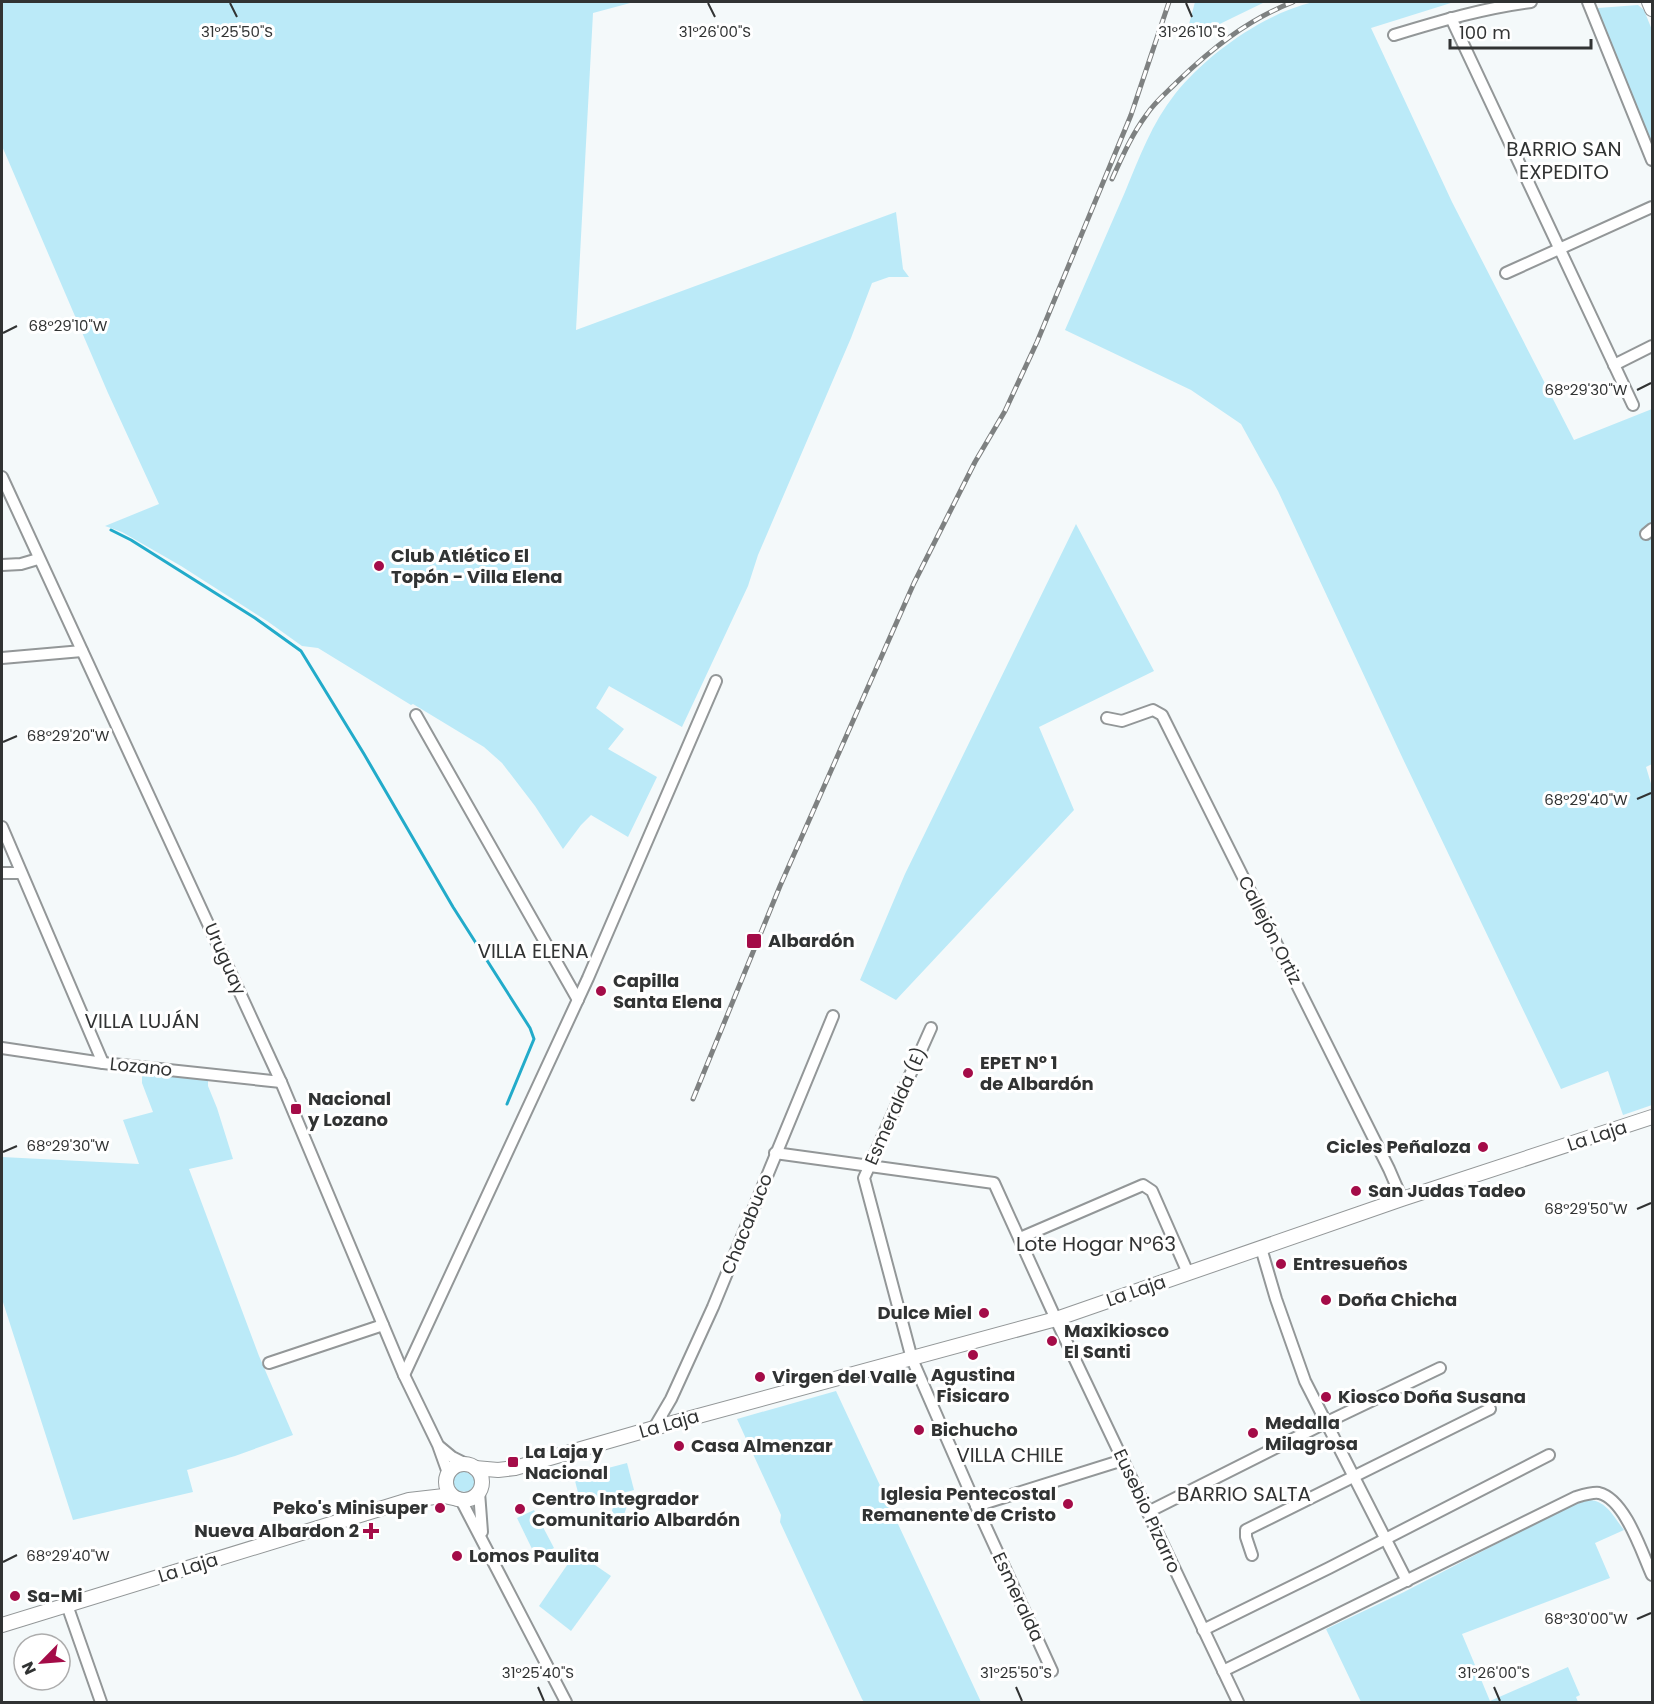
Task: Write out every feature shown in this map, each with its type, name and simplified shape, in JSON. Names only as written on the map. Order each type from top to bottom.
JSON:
[{"type":"main road","points":[[1649,2],[1653,9]]},
{"type":"main road","name":"La Laja","points":[[480,1490],[509,1469],[1056,1319],[1402,1199],[1653,1117]]},
{"type":"main road","points":[[459,1464],[471,1466],[482,1481],[480,1490],[471,1498],[460,1499],[450,1493],[446,1485],[448,1475],[459,1464]]},
{"type":"main road","name":"La Laja","points":[[471,1466],[509,1469]]},
{"type":"main road","name":"La Laja","points":[[2,1625],[409,1500],[438,1485],[448,1475]]},
{"type":"main road","name":"La Laja","points":[[409,1500],[444,1496],[460,1499]]},
{"type":"street","points":[[1394,35],[1503,5],[1532,2]]},
{"type":"street","points":[[1588,2],[1653,160]]},
{"type":"street","points":[[1451,18],[1633,405]]},
{"type":"street","points":[[1506,273],[1653,207]]},
{"type":"street","points":[[1614,365],[1653,346]]},
{"type":"street","name":"Uruguay","points":[[2,477],[281,1082],[404,1375],[438,1445],[448,1475]]},
{"type":"street","points":[[2,565],[21,564],[38,559]]},
{"type":"street","points":[[2,658],[82,651]]},
{"type":"street","points":[[404,1375],[578,1000],[716,681]]},
{"type":"street","name":"Callejón Ortiz","points":[[1107,718],[1122,721],[1153,710],[1162,715],[1389,1168],[1402,1199]]},
{"type":"street","points":[[416,715],[578,1000]]},
{"type":"street","points":[[2,827],[103,1063]]},
{"type":"street","points":[[2,873],[21,873]]},
{"type":"street","name":"Chacabuco","points":[[654,1428],[671,1399],[713,1307],[833,1016]]},
{"type":"street","name":"Esmeralda (E)","points":[[912,1359],[864,1178],[931,1028]]},
{"type":"street","name":"Lozano","points":[[2,1048],[103,1063],[281,1082]]},
{"type":"street","points":[[775,1153],[870,1165]]},
{"type":"street","name":"Eusebio Pizarro","points":[[870,1165],[994,1183],[1238,1702]]},
{"type":"street","points":[[1020,1238],[1143,1185],[1152,1191],[1188,1273]]},
{"type":"street","points":[[1261,1248],[1305,1381],[1407,1581]]},
{"type":"street","points":[[269,1363],[383,1325]]},
{"type":"street","name":"Esmeralda","points":[[912,1359],[1052,1671]]},
{"type":"street","points":[[1148,1512],[1440,1368]]},
{"type":"street","points":[[1252,1555],[1246,1530],[1490,1409]]},
{"type":"street","name":"Uruguay","points":[[438,1445],[452,1457],[471,1466]]},
{"type":"street","points":[[1203,1630],[1385,1540],[1549,1455]]},
{"type":"street","points":[[976,1506],[1123,1460]]},
{"type":"street","points":[[480,1490],[480,1526],[484,1541]]},
{"type":"street","points":[[1223,1671],[1576,1497],[1598,1493],[1614,1500],[1630,1526],[1653,1575]]},
{"type":"street","points":[[460,1499],[484,1541],[566,1702]]},
{"type":"street","points":[[67,1605],[101,1702]]},
{"type":"shaded area","points":[[2,2],[634,2],[593,13],[576,330],[896,212],[903,269],[909,277],[889,277],[872,283],[851,338],[758,555],[748,586],[682,727],[609,686],[596,708],[624,729],[608,749],[657,777],[628,837],[591,815],[563,849],[535,806],[502,763],[484,747],[318,648],[302,646],[181,566],[122,532],[105,526],[159,504],[108,393],[2,146]]},
{"type":"shaded area","points":[[1195,2],[1265,2],[1197,35],[1190,35],[1188,28]]},
{"type":"shaded area","points":[[1313,2],[1454,2],[1371,28],[1452,202],[1574,440],[1652,409],[1652,764],[1646,767],[1652,787],[1652,1105],[1623,1115],[1608,1071],[1561,1089],[1278,491],[1241,424],[1191,390],[1065,330],[1147,141],[1159,117],[1175,94],[1203,64],[1237,38],[1275,16]]},
{"type":"shaded area","points":[[1638,5],[1644,10],[1652,30],[1652,148],[1596,12],[1598,8]]},
{"type":"shaded area","points":[[1076,524],[1154,671],[1039,727],[1074,810],[896,1000],[860,980],[905,874]]},
{"type":"shaded area","points":[[142,1071],[208,1079],[208,1086],[233,1159],[189,1169],[259,1356],[293,1435],[187,1470],[193,1492],[73,1520],[2,1299],[2,1157],[139,1164],[123,1120],[153,1112],[142,1083]]},
{"type":"shaded area","points":[[836,1391],[981,1702],[864,1702],[862,1699],[780,1522],[781,1515],[737,1419]]},
{"type":"shaded area","points":[[627,1463],[634,1490],[581,1504],[574,1477]]},
{"type":"shaded area","points":[[459,1470],[474,1478],[476,1484],[468,1492],[457,1491],[449,1483],[451,1474]]},
{"type":"shaded area","points":[[1588,1500],[1604,1506],[1624,1530],[1595,1543],[1610,1578],[1462,1634],[1490,1701],[1568,1667],[1580,1695],[1576,1697],[1578,1702],[1361,1702],[1326,1629],[1404,1592],[1567,1507]]},
{"type":"shaded area","points":[[615,1502],[627,1506],[619,1529],[607,1525]]},
{"type":"shaded area","points":[[534,1510],[554,1548],[536,1557],[517,1518]]},
{"type":"shaded area","points":[[576,1552],[611,1576],[571,1631],[539,1606]]},
{"type":"waterway","points":[[111,530],[131,540],[255,618],[301,651],[453,907],[530,1028],[534,1039],[507,1104]]},
{"type":"railway","points":[[693,1099],[780,886],[914,583],[975,462],[1005,411],[1037,342],[1131,115],[1169,2]]},
{"type":"railway","points":[[1112,179],[1137,130],[1164,94],[1230,36],[1260,17],[1293,2]]},
{"type":"place","name":"Club Atlético El Topón - Villa Elena","points":[[379,566]]},
{"type":"place","name":"Albardón","points":[[754,941]]},
{"type":"place","name":"Capilla Santa Elena","points":[[601,991]]},
{"type":"place","name":"EPET Nº 1 de Albardón","points":[[968,1073]]},
{"type":"place","name":"Nacional y Lozano","points":[[296,1109]]},
{"type":"place","name":"Cicles Peñaloza","points":[[1483,1147]]},
{"type":"place","name":"San Judas Tadeo","points":[[1356,1191]]},
{"type":"place","name":"Entresueños","points":[[1281,1264]]},
{"type":"place","name":"Doña Chicha","points":[[1326,1300]]},
{"type":"place","name":"Dulce Miel","points":[[984,1313]]},
{"type":"place","name":"Maxikiosco El Santi","points":[[1052,1341]]},
{"type":"place","name":"Agustina Fisicaro","points":[[973,1355]]},
{"type":"place","name":"Virgen del Valle","points":[[760,1377]]},
{"type":"place","name":"Kiosco Doña Susana","points":[[1326,1397]]},
{"type":"place","name":"Bichucho","points":[[919,1430]]},
{"type":"place","name":"Medalla Milagrosa","points":[[1253,1433]]},
{"type":"place","name":"Casa Almenzar","points":[[679,1446]]},
{"type":"place","name":"La Laja y Nacional","points":[[513,1462]]},
{"type":"place","name":"Iglesia Pentecostal Remanente de Cristo","points":[[1068,1504]]},
{"type":"place","name":"Peko's Minisuper","points":[[440,1508]]},
{"type":"place","name":"Centro Integrador Comunitario Albardón","points":[[520,1509]]},
{"type":"place","name":"Nueva Albardon 2","points":[[371,1531]]},
{"type":"place","name":"Lomos Paulita","points":[[457,1556]]},
{"type":"place","name":"Sa-Mi","points":[[15,1596]]},
{"type":"district","name":"BARRIO SAN EXPEDITO","points":[[1564,160]]},
{"type":"district","name":"VILLA ELENA","points":[[533,951]]},
{"type":"district","name":"VILLA LUJÁN","points":[[142,1021]]},
{"type":"district","name":"Lote Hogar Nº63","points":[[1096,1244]]},
{"type":"district","name":"VILLA CHILE","points":[[1010,1455]]},
{"type":"district","name":"BARRIO SALTA","points":[[1244,1494]]}]
